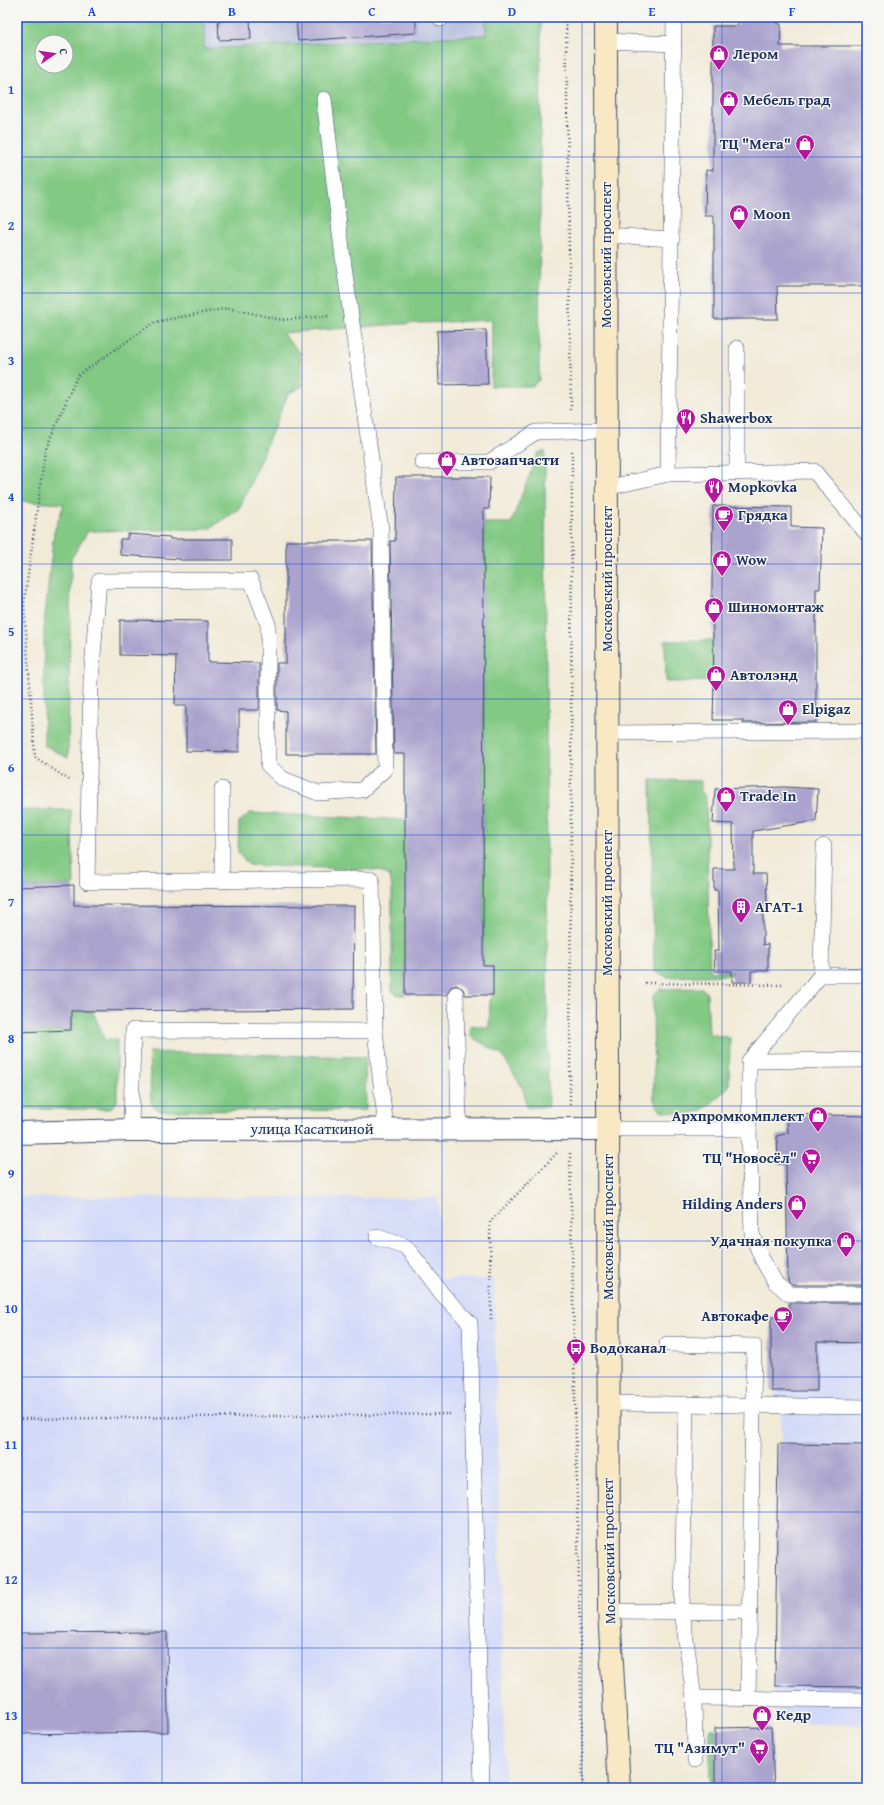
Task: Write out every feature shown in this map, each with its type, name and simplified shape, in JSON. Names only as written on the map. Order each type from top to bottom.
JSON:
[{"type":"main road","name":"Московский проспект","points":[[606,17],[609,1611],[619,1788]]},
{"type":"street","name":"улица Касаткиной","points":[[17,1133],[131,1130],[459,1128],[570,1135],[607,1129]]},
{"type":"lane","points":[[668,474],[674,17]]},
{"type":"lane","points":[[606,41],[674,44]]},
{"type":"lane","points":[[324,99],[350,314],[381,530],[385,769],[362,790],[318,793],[283,779],[268,765],[268,624],[251,580],[99,582],[91,682],[87,882],[372,879],[375,1031],[386,1129]]},
{"type":"lane","points":[[606,235],[672,239]]},
{"type":"lane","points":[[737,348],[737,472]]},
{"type":"lane","points":[[422,462],[489,462],[536,432],[606,430]]},
{"type":"lane","points":[[606,488],[668,474],[814,471],[867,534]]},
{"type":"lane","points":[[607,733],[867,731]]},
{"type":"lane","points":[[222,789],[222,881]]},
{"type":"lane","points":[[824,846],[816,980],[749,1061],[752,1234],[762,1259],[775,1282],[789,1294],[867,1294]]},
{"type":"lane","points":[[816,980],[867,975]]},
{"type":"lane","points":[[456,994],[459,1128]]},
{"type":"lane","points":[[131,1130],[133,1030],[375,1031]]},
{"type":"lane","points":[[749,1061],[867,1060]]},
{"type":"lane","points":[[607,1129],[749,1129]]},
{"type":"lane","points":[[377,1237],[405,1246],[442,1294],[470,1323],[482,1788]]},
{"type":"lane","points":[[667,1344],[754,1346],[748,1699]]},
{"type":"lane","points":[[608,1403],[867,1407]]},
{"type":"lane","points":[[686,1404],[682,1611],[694,1698],[695,1760]]},
{"type":"lane","points":[[609,1611],[750,1612]]},
{"type":"lane","points":[[694,1698],[867,1700]]},
{"type":"path","points":[[566,17],[572,431],[570,1135],[583,1788]]},
{"type":"path","points":[[89,794],[35,757],[24,604],[45,451],[77,376],[155,322],[228,308],[282,320],[350,314]]},
{"type":"path","points":[[646,983],[816,980]]},
{"type":"path","points":[[492,1325],[490,1222],[570,1135]]},
{"type":"path","points":[[17,1419],[472,1414]]},
{"type":"shaded area","points":[[204,17],[486,17],[487,35],[204,49]]},
{"type":"shaded area","points":[[17,1197],[438,1198],[440,1279],[494,1279],[505,1788],[17,1788]]},
{"type":"shaded area","points":[[771,1316],[867,1317],[867,1725],[774,1723],[778,1444],[782,1444],[781,1416],[775,1410],[775,1391],[771,1391]]},
{"type":"green space","points":[[17,17],[204,17],[204,49],[486,35],[486,17],[541,17],[539,380],[532,386],[491,386],[492,320],[401,324],[282,333],[300,353],[303,386],[288,394],[240,508],[209,529],[88,531],[71,559],[68,758],[44,745],[44,624],[54,532],[64,504],[17,501]]},
{"type":"green space","points":[[545,451],[548,1107],[527,1107],[523,1089],[502,1055],[470,1036],[471,1025],[489,1028],[490,1001],[493,995],[493,965],[483,965],[484,523],[511,523],[538,453]]},
{"type":"green space","points":[[713,640],[714,681],[666,682],[665,641]]},
{"type":"green space","points":[[651,780],[701,781],[701,792],[706,796],[710,972],[732,971],[732,975],[668,977],[654,971]]},
{"type":"green space","points":[[17,810],[71,810],[74,885],[17,887]]},
{"type":"green space","points":[[250,813],[406,820],[405,995],[398,995],[392,991],[392,888],[390,876],[378,870],[249,865],[238,853],[239,822]]},
{"type":"green space","points":[[702,988],[707,993],[709,1034],[730,1038],[729,1086],[713,1102],[699,1111],[683,1114],[660,1110],[654,1100],[653,995],[660,989]]},
{"type":"green space","points":[[71,1011],[93,1012],[105,1040],[117,1040],[117,1102],[110,1109],[17,1109],[17,1032],[71,1030]]},
{"type":"green space","points":[[149,1052],[365,1057],[366,1110],[160,1111],[151,1103]]},
{"type":"green space","points":[[710,1728],[715,1728],[715,1788],[710,1788]]},
{"type":"building","points":[[342,17],[416,17],[416,33],[298,41],[296,20]]},
{"type":"building","points":[[738,17],[778,17],[778,24],[781,24],[780,46],[867,46],[867,286],[777,286],[778,319],[714,319],[714,216],[705,216],[706,170],[713,171],[713,26],[738,26]]},
{"type":"building","points":[[250,18],[251,39],[219,40],[218,21]]},
{"type":"building","points":[[486,330],[488,384],[439,385],[437,331]]},
{"type":"building","points":[[396,477],[490,477],[489,509],[484,509],[483,965],[493,965],[493,995],[465,995],[463,989],[456,985],[451,987],[447,995],[405,995],[405,754],[394,754],[390,541],[395,541]]},
{"type":"building","points":[[713,506],[791,507],[791,527],[822,528],[820,589],[816,589],[816,722],[743,723],[743,720],[713,720]]},
{"type":"building","points":[[128,534],[170,537],[170,539],[232,539],[232,560],[180,560],[120,555],[120,539],[127,539]]},
{"type":"building","points":[[286,541],[372,541],[376,754],[286,754],[286,711],[277,710],[277,663],[286,663]]},
{"type":"building","points":[[120,620],[208,621],[208,662],[259,663],[259,710],[239,710],[239,752],[186,751],[186,706],[175,706],[176,656],[120,655]]},
{"type":"building","points":[[785,787],[818,789],[816,821],[753,831],[753,874],[766,874],[767,903],[763,903],[763,945],[768,944],[768,971],[751,971],[751,982],[732,982],[732,971],[715,971],[714,951],[719,951],[718,890],[714,890],[714,869],[734,869],[733,824],[713,823],[715,789]]},
{"type":"building","points":[[74,885],[74,905],[354,906],[353,1009],[71,1011],[71,1030],[17,1032],[17,887]]},
{"type":"building","points":[[787,1114],[867,1116],[867,1285],[792,1285],[788,1281],[786,1164],[778,1164],[777,1136],[788,1133]]},
{"type":"building","points":[[789,1303],[867,1303],[867,1343],[817,1342],[817,1391],[771,1391],[771,1316],[789,1318]]},
{"type":"building","points":[[778,1444],[867,1445],[867,1687],[775,1686]]},
{"type":"building","points":[[167,1632],[168,1732],[17,1734],[17,1633]]},
{"type":"building","points":[[771,1727],[774,1788],[715,1788],[715,1728]]},
{"type":"place","name":"Лером","points":[[719,71]]},
{"type":"place","name":"Мебель град","points":[[729,117]]},
{"type":"place","name":"ТЦ \"Мега\"","points":[[805,161]]},
{"type":"place","name":"Moon","points":[[739,231]]},
{"type":"place","name":"Shawerbox","points":[[686,435]]},
{"type":"place","name":"Автозапчасти","points":[[447,477]]},
{"type":"place","name":"Mopkovka","points":[[714,504]]},
{"type":"place","name":"Грядка","points":[[724,532]]},
{"type":"place","name":"Wow","points":[[722,577]]},
{"type":"place","name":"Шиномонтаж","points":[[714,624]]},
{"type":"place","name":"Автолэнд","points":[[716,692]]},
{"type":"place","name":"Elpigaz","points":[[788,726]]},
{"type":"place","name":"Trade In","points":[[726,813]]},
{"type":"place","name":"АГАТ-1","points":[[741,924]]},
{"type":"place","name":"Архпромкомплект","points":[[818,1133]]},
{"type":"place","name":"ТЦ \"Новосёл\"","points":[[811,1175]]},
{"type":"place","name":"Hilding Anders","points":[[797,1221]]},
{"type":"place","name":"Удачная покупка","points":[[846,1258]]},
{"type":"place","name":"Автокафе","points":[[783,1333]]},
{"type":"place","name":"Водоканал","points":[[576,1365]]},
{"type":"place","name":"Кедр","points":[[762,1732]]},
{"type":"place","name":"ТЦ \"Азимут\"","points":[[759,1765]]}]
